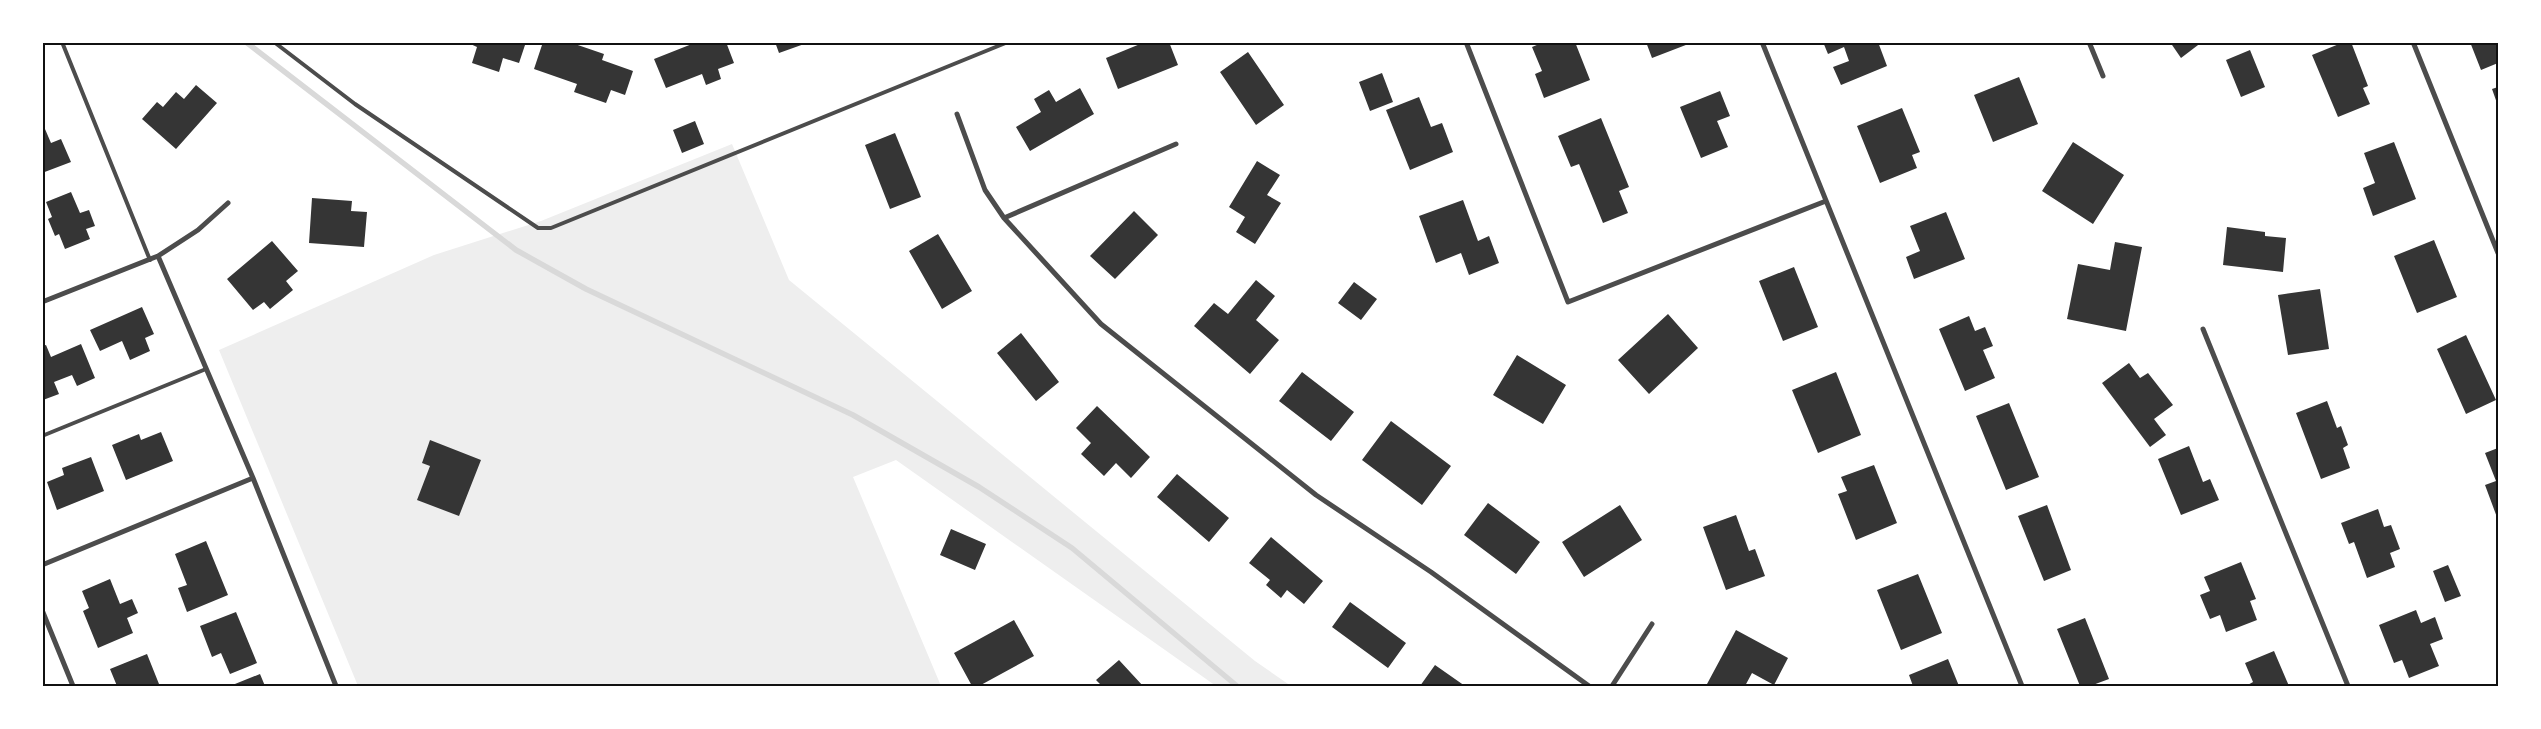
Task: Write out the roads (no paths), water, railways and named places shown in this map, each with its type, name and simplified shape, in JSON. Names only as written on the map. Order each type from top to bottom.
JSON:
[{"type":"street","points":[[1466,42],[1568,302],[1826,201]]},
{"type":"street","points":[[1762,42],[2022,686]]},
{"type":"street","points":[[2090,42],[2103,76]]},
{"type":"street","points":[[2413,42],[2498,253]]},
{"type":"street","points":[[956,114],[985,190],[1004,218],[1109,330],[1316,495],[1431,572],[1589,686]]},
{"type":"street","points":[[1004,218],[1176,144]]},
{"type":"street","points":[[43,301],[158,256],[198,230],[228,203]]},
{"type":"street","points":[[158,256],[253,478],[336,686]]},
{"type":"street","points":[[2203,328],[2348,686]]},
{"type":"street","points":[[42,565],[253,478]]},
{"type":"street","points":[[42,610],[73,686]]},
{"type":"street","points":[[1612,686],[1652,624]]},
{"type":"lane","points":[[62,42],[150,260]]},
{"type":"lane","points":[[274,42],[355,104],[538,228],[551,228],[1008,42]]},
{"type":"lane","points":[[42,436],[206,369]]},
{"type":"waterway","points":[[246,42],[516,250],[586,289],[853,415],[979,487],[1072,548],[1237,686]]}]
